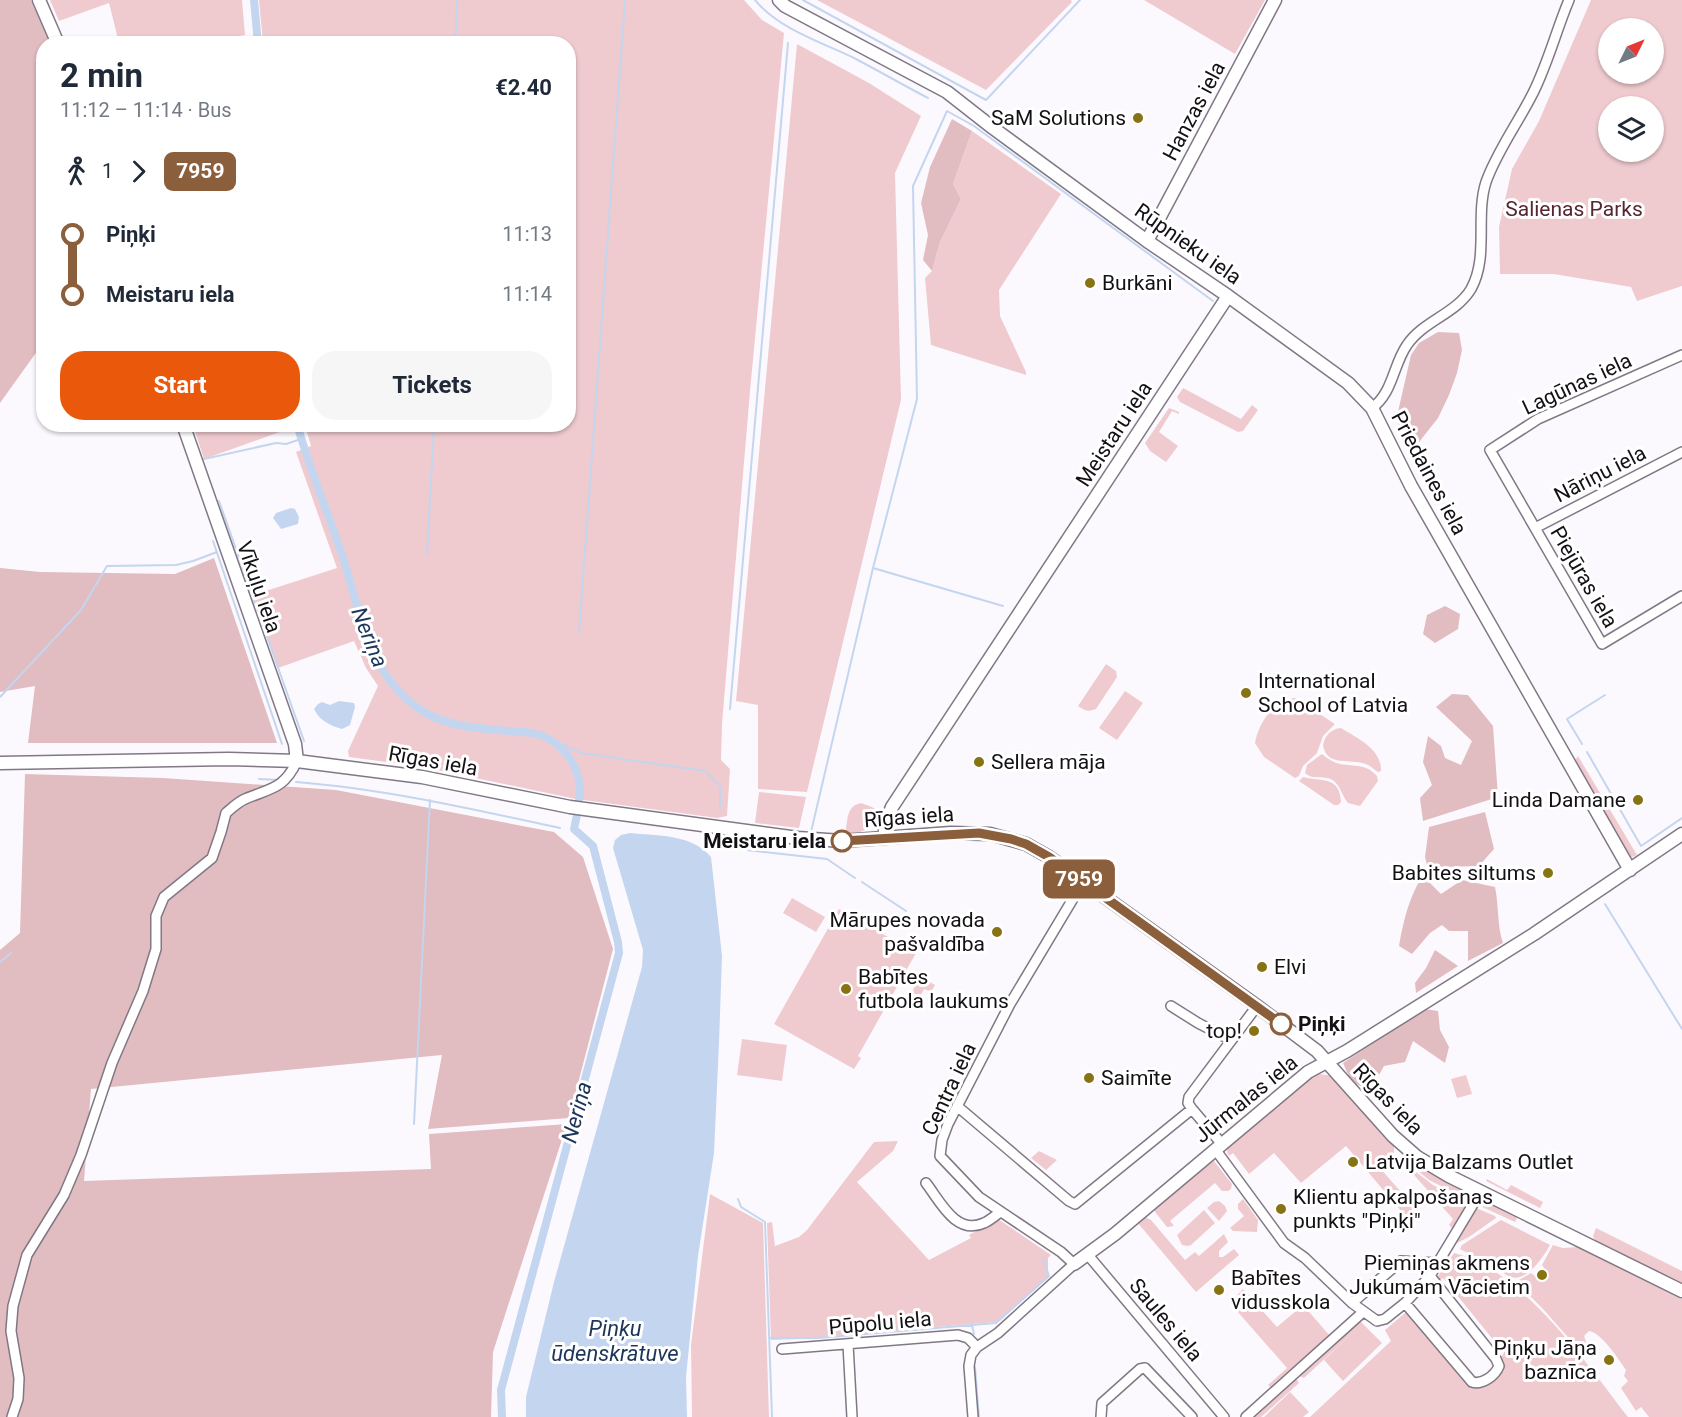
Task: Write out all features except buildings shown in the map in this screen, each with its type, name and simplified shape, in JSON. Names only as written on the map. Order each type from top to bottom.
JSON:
[{"type":"street","points":[[39,0],[55,36]]},
{"type":"street","name":"Rūpnieku iela","points":[[779,0],[785,6],[947,92],[979,115],[993,129],[1348,383],[1372,408]]},
{"type":"street","name":"Hanzas iela","points":[[1148,241],[1275,0]]},
{"type":"street","name":"Priedaines iela","points":[[1569,0],[1533,92],[1487,181],[1481,205],[1479,262],[1472,287],[1456,305],[1413,337],[1401,356],[1384,398],[1372,408],[1411,486],[1630,870]]},
{"type":"street","name":"Meistaru iela","points":[[884,838],[886,823],[892,807],[1228,296]]},
{"type":"street","name":"Lagūnas iela","points":[[1490,450],[1538,419],[1682,355]]},
{"type":"street","name":"Vīkuļu iela","points":[[186,432],[295,744],[297,761]]},
{"type":"street","name":"Piejūras iela","points":[[1490,450],[1602,644],[1681,598]]},
{"type":"street","name":"Nāriņu iela","points":[[1535,528],[1682,452]]},
{"type":"street","name":"Rīgas iela","points":[[0,763],[229,759],[297,761],[422,777],[570,807],[798,838],[842,841],[951,833],[990,834],[1011,839],[1036,849],[1317,1051],[1378,1120],[1410,1151],[1437,1169],[1682,1291]]},
{"type":"street","points":[[12,1417],[18,1399],[19,1378],[11,1330],[18,1283],[27,1255],[64,1196],[81,1155],[112,1063],[143,991],[156,949],[156,916],[164,897],[212,858],[226,813],[243,800],[270,790],[289,777],[297,761]]},
{"type":"street","name":"Jūrmalas iela","points":[[977,1347],[998,1333],[1074,1264],[1088,1256],[1308,1072],[1524,940],[1682,834]]},
{"type":"street","name":"Centra iela","points":[[1000,1212],[979,1197],[940,1156],[943,1133],[1011,1004],[1083,882]]},
{"type":"street","points":[[1172,1006],[1231,1040]]},
{"type":"street","points":[[1257,1006],[1189,1097],[1188,1103],[1284,1243],[1305,1258],[1352,1304],[1379,1321],[1404,1303],[1430,1276],[1480,1191]]},
{"type":"street","points":[[957,1106],[1075,1204],[1192,1109]]},
{"type":"street","points":[[926,1183],[956,1222],[969,1227],[984,1223],[1000,1212],[1061,1252],[1074,1264]]},
{"type":"street","name":"Saules iela","points":[[1088,1256],[1224,1417]]},
{"type":"street","points":[[1352,1304],[1401,1261],[1437,1263]]},
{"type":"street","points":[[1404,1303],[1472,1382],[1482,1382],[1497,1371],[1499,1366],[1496,1359],[1430,1276]]},
{"type":"street","points":[[1246,1417],[1363,1312]]},
{"type":"street","name":"Pūpolu iela","points":[[782,1349],[958,1335],[968,1338],[977,1347]]},
{"type":"street","points":[[848,1344],[852,1417]]},
{"type":"street","points":[[973,1417],[969,1366],[971,1355],[977,1347]]},
{"type":"street","points":[[1101,1417],[1102,1403],[1140,1369],[1145,1368],[1192,1417]]},
{"type":"green space","points":[[50,0],[242,0],[245,35],[117,36],[109,3],[59,21]]},
{"type":"green space","points":[[259,0],[744,0],[762,20],[784,33],[750,391],[722,724],[721,760],[730,769],[727,816],[717,818],[576,799],[423,767],[349,757],[348,751],[378,686],[366,668],[354,641],[278,668],[253,595],[337,568],[296,452],[311,446],[307,432],[576,432],[576,36],[262,36]]},
{"type":"green space","points":[[817,0],[1071,0],[1072,2],[986,90]]},
{"type":"green space","points":[[1144,0],[1265,0],[1235,54]]},
{"type":"green space","name":"Salienas Parks","points":[[1591,0],[1682,0],[1682,286],[1637,301],[1631,287],[1554,274],[1500,274],[1499,227],[1512,169],[1539,121]]},
{"type":"green space","points":[[797,44],[869,83],[921,116],[895,173],[901,400],[807,792],[758,789],[758,705],[736,701]]},
{"type":"green space","points":[[972,131],[1061,194],[999,290],[1000,316],[1026,375],[931,345],[925,278],[932,271],[940,242],[961,199],[953,184]]},
{"type":"green space","points":[[1183,388],[1241,419],[1252,405],[1258,410],[1243,431],[1238,432],[1180,402],[1177,397]]},
{"type":"green space","points":[[1169,408],[1179,414],[1172,411],[1159,432],[1178,446],[1166,462],[1150,451],[1145,443]]},
{"type":"green space","points":[[195,432],[280,432],[204,459]]},
{"type":"green space","points":[[1106,664],[1116,671],[1117,677],[1096,709],[1089,711],[1083,709],[1078,706]]},
{"type":"green space","points":[[1125,691],[1143,703],[1117,740],[1099,728]]},
{"type":"green space","points":[[1295,698],[1335,724],[1323,736],[1317,753],[1303,766],[1299,776],[1295,778],[1264,757],[1255,743],[1264,720],[1274,707],[1288,699]]},
{"type":"green space","points":[[1341,728],[1373,750],[1380,763],[1381,771],[1378,772],[1369,765],[1333,759],[1328,756],[1323,745],[1325,738],[1331,731]]},
{"type":"green space","points":[[1322,754],[1337,763],[1364,767],[1377,776],[1378,781],[1360,806],[1348,803],[1334,781],[1312,777],[1305,773],[1307,765]]},
{"type":"green space","points":[[1578,756],[1637,855],[1627,856],[1575,767],[1575,760]]},
{"type":"green space","points":[[1303,777],[1333,784],[1340,793],[1341,802],[1334,805],[1299,781]]},
{"type":"green space","points":[[759,792],[806,797],[799,828],[755,823]]},
{"type":"green space","points":[[861,803],[878,810],[882,820],[864,830],[849,834],[846,829],[849,813],[856,804]]},
{"type":"green space","points":[[792,898],[825,917],[816,932],[783,913]]},
{"type":"green space","name":"Babītes futbola laukums","points":[[839,909],[916,953],[858,1056],[861,1058],[854,1069],[774,1024]]},
{"type":"green space","points":[[920,976],[935,985],[931,992],[924,989],[920,997],[912,992]]},
{"type":"green space","points":[[742,1039],[787,1045],[782,1081],[737,1075]]},
{"type":"green space","points":[[1315,1075],[1333,1076],[1394,1144],[1394,1154],[1379,1167],[1416,1209],[1407,1218],[1346,1146],[1301,1183],[1274,1153],[1249,1174],[1233,1153],[1229,1156],[1228,1145]]},
{"type":"green space","points":[[1466,1075],[1472,1094],[1457,1098],[1451,1079]]},
{"type":"green space","points":[[898,1141],[893,1151],[857,1182],[929,1260],[971,1238],[969,1235],[998,1219],[1051,1255],[1048,1258],[1048,1278],[996,1322],[771,1340],[767,1223],[772,1222],[775,1246],[799,1237],[807,1230],[874,1142]]},
{"type":"green space","points":[[1039,1151],[1057,1160],[1046,1170],[1031,1158]]},
{"type":"green space","points":[[1410,1159],[1470,1191],[1471,1201],[1429,1180],[1406,1161]]},
{"type":"green space","points":[[1208,1161],[1210,1164],[1214,1161],[1232,1184],[1231,1189],[1222,1191],[1215,1183],[1170,1221],[1174,1226],[1167,1227],[1155,1212],[1155,1207]]},
{"type":"green space","points":[[1404,1163],[1433,1185],[1469,1204],[1454,1228],[1449,1225],[1453,1219],[1407,1167],[1401,1169]]},
{"type":"green space","points":[[1487,1179],[1507,1190],[1511,1185],[1543,1202],[1540,1208],[1486,1181]]},
{"type":"green space","points":[[710,1194],[763,1223],[769,1417],[692,1417],[691,1345]]},
{"type":"green space","points":[[1243,1199],[1258,1220],[1257,1232],[1233,1231],[1230,1228],[1244,1216],[1238,1209],[1238,1204]]},
{"type":"green space","points":[[1486,1200],[1518,1216],[1515,1222],[1478,1205]]},
{"type":"green space","points":[[1219,1201],[1227,1211],[1219,1221],[1207,1208]]},
{"type":"green space","points":[[1476,1208],[1496,1218],[1453,1245]]},
{"type":"green space","points":[[1204,1210],[1215,1223],[1191,1245],[1182,1245],[1177,1235]]},
{"type":"green space","points":[[1145,1217],[1151,1220],[1185,1260],[1195,1252],[1199,1256],[1224,1234],[1228,1242],[1219,1251],[1219,1257],[1223,1257],[1234,1249],[1239,1255],[1196,1292],[1137,1222]]},
{"type":"green space","points":[[1501,1220],[1550,1245],[1529,1272],[1517,1278],[1508,1276],[1487,1262],[1460,1249],[1462,1245]]},
{"type":"green space","points":[[1596,1228],[1682,1271],[1682,1286],[1596,1243],[1593,1236]]},
{"type":"green space","points":[[1553,1245],[1563,1248],[1579,1247],[1682,1299],[1682,1417],[1649,1417],[1641,1407],[1636,1411],[1621,1388],[1628,1381],[1624,1376],[1626,1370],[1605,1342],[1589,1331],[1584,1336],[1588,1347],[1581,1352],[1521,1287],[1519,1280],[1531,1273],[1540,1280],[1547,1277],[1547,1272],[1542,1265]]},
{"type":"green space","points":[[1454,1253],[1479,1262],[1504,1278],[1528,1298],[1573,1346],[1628,1417],[1310,1417],[1391,1341],[1385,1330],[1405,1313],[1409,1313],[1470,1386],[1481,1388],[1499,1376],[1502,1368],[1501,1357],[1504,1353],[1443,1278],[1438,1281],[1436,1279]]},
{"type":"green space","points":[[1243,1289],[1277,1327],[1303,1305],[1331,1337],[1273,1390],[1268,1385],[1287,1368],[1230,1303]]},
{"type":"green space","points":[[1360,1321],[1382,1343],[1343,1381],[1324,1360],[1361,1325],[1304,1378],[1299,1376]]},
{"type":"green space","points":[[1294,1378],[1299,1383],[1261,1417],[1251,1417]]},
{"type":"green space","points":[[1290,1392],[1309,1412],[1303,1417],[1264,1417]]},
{"type":"shaded area","points":[[0,0],[31,0],[47,36],[36,36],[36,353],[0,403]]},
{"type":"shaded area","points":[[952,119],[972,131],[953,184],[961,199],[940,242],[932,271],[923,260],[928,235],[921,203],[930,167]]},
{"type":"shaded area","points":[[1438,332],[1459,333],[1462,350],[1457,373],[1438,418],[1412,451],[1401,436],[1397,416],[1411,355],[1419,343]]},
{"type":"shaded area","points":[[214,558],[277,743],[28,743],[35,686],[0,692],[0,568],[40,572],[175,574]]},
{"type":"shaded area","points":[[1445,606],[1460,614],[1458,629],[1435,643],[1423,634],[1427,615]]},
{"type":"shaded area","points":[[1452,694],[1468,695],[1493,726],[1498,797],[1423,821],[1420,798],[1432,785],[1423,762],[1428,736],[1441,746],[1445,758],[1461,765],[1472,741],[1436,707]]},
{"type":"shaded area","points":[[25,774],[163,778],[336,790],[554,832],[583,857],[613,949],[569,1118],[428,1129],[442,1055],[91,1089],[84,1181],[431,1169],[429,1134],[567,1124],[493,1352],[491,1417],[0,1417],[0,950],[20,933]]},
{"type":"shaded area","points":[[1485,812],[1494,849],[1479,866],[1443,867],[1428,881],[1441,894],[1462,880],[1495,887],[1503,943],[1468,961],[1468,931],[1449,931],[1442,925],[1430,933],[1412,954],[1399,946],[1412,896],[1428,869],[1425,857],[1429,827]]},
{"type":"shaded area","points":[[1435,950],[1458,966],[1416,993],[1415,983]]},
{"type":"shaded area","points":[[1425,1009],[1438,1011],[1440,1030],[1449,1047],[1445,1063],[1413,1041],[1405,1062],[1384,1066],[1370,1091],[1351,1081],[1343,1063]]},
{"type":"water","points":[[291,508],[295,509],[299,517],[298,524],[281,529],[273,518],[276,513]]},
{"type":"water","points":[[339,701],[354,703],[355,707],[350,725],[342,729],[325,722],[314,709],[322,702],[330,705]]},
{"type":"water","name":"Piņķu ūdenskrātuve","points":[[630,833],[684,840],[703,849],[711,857],[722,956],[714,1153],[698,1256],[686,1377],[687,1417],[526,1417],[526,1397],[554,1282],[642,967],[643,950],[613,848],[615,840],[621,835]]},
{"type":"waterway","name":"Neriņa","points":[[254,0],[257,36]]},
{"type":"waterway","points":[[455,36],[457,0]]},
{"type":"waterway","points":[[579,633],[625,0]]},
{"type":"waterway","points":[[755,0],[788,27],[854,58],[928,98]]},
{"type":"waterway","points":[[803,0],[986,100],[1080,0]]},
{"type":"waterway","points":[[730,709],[788,43]]},
{"type":"waterway","points":[[811,832],[873,568],[917,399],[913,186],[947,111],[974,126],[1213,301]]},
{"type":"waterway","name":"Neriņa","points":[[300,432],[340,549],[366,634],[385,673],[398,690],[415,706],[437,718],[473,727],[527,732],[547,738],[564,752],[576,769],[580,790],[579,801]]},
{"type":"waterway","points":[[427,554],[434,432]]},
{"type":"waterway","points":[[204,459],[276,443],[286,444],[301,439]]},
{"type":"waterway","points":[[219,501],[304,741]]},
{"type":"waterway","points":[[213,541],[282,744]]},
{"type":"waterway","points":[[0,697],[81,610],[107,566],[176,565],[217,552]]},
{"type":"waterway","points":[[873,568],[1003,606]]},
{"type":"waterway","points":[[1582,744],[1567,719],[1605,695]]},
{"type":"waterway","points":[[550,739],[581,753],[705,771],[720,786],[720,808]]},
{"type":"waterway","points":[[1587,752],[1641,846],[1682,818]]},
{"type":"waterway","points":[[259,779],[280,780]]},
{"type":"waterway","points":[[296,782],[395,795],[560,828]]},
{"type":"waterway","points":[[414,1124],[430,800]]},
{"type":"waterway","name":"Neriņa","points":[[502,1417],[501,1390],[619,953],[593,846],[574,829],[577,815]]},
{"type":"waterway","points":[[728,848],[827,859],[855,878]]},
{"type":"waterway","points":[[862,882],[906,911]]},
{"type":"waterway","points":[[1605,904],[1682,1029]]},
{"type":"waterway","points":[[0,962],[11,953]]},
{"type":"waterway","points":[[738,1199],[741,1207],[765,1222],[772,1417]]},
{"type":"waterway","points":[[769,1338],[818,1338],[996,1323],[1049,1276],[1043,1258]]},
{"type":"waterway","points":[[972,1325],[974,1334]]},
{"type":"waterway","points":[[975,1367],[979,1417]]},
{"type":"bus line","name":"7959","points":[[842,841],[967,833],[990,834],[1026,844],[1049,857],[1281,1024]]},
{"type":"place","name":"SaM Solutions","points":[[1138,118]]},
{"type":"place","name":"Burkāni","points":[[1090,283]]},
{"type":"place","name":"International School of Latvia","points":[[1246,693]]},
{"type":"place","name":"Sellera māja","points":[[979,762]]},
{"type":"place","name":"Linda Damane","points":[[1638,800]]},
{"type":"place","name":"Meistaru iela","points":[[842,841]]},
{"type":"place","name":"Babites siltums","points":[[1548,873]]},
{"type":"place","name":"Mārupes novada pašvaldība","points":[[997,932]]},
{"type":"place","name":"Elvi","points":[[1262,967]]},
{"type":"place","name":"Babītes futbola laukums","points":[[846,989]]},
{"type":"place","name":"Piņķi","points":[[1281,1024]]},
{"type":"place","name":"top!","points":[[1254,1031]]},
{"type":"place","name":"Saimīte","points":[[1089,1078]]},
{"type":"place","name":"Latvija Balzams Outlet","points":[[1353,1162]]},
{"type":"place","name":"Klientu apkalpošanas punkts \"Piņķi\"","points":[[1281,1209]]},
{"type":"place","name":"Piemiņas akmens Jukumam Vācietim","points":[[1542,1275]]},
{"type":"place","name":"Babītes vidusskola","points":[[1219,1290]]},
{"type":"place","name":"Piņķu Jāņa baznīca","points":[[1609,1360]]}]
